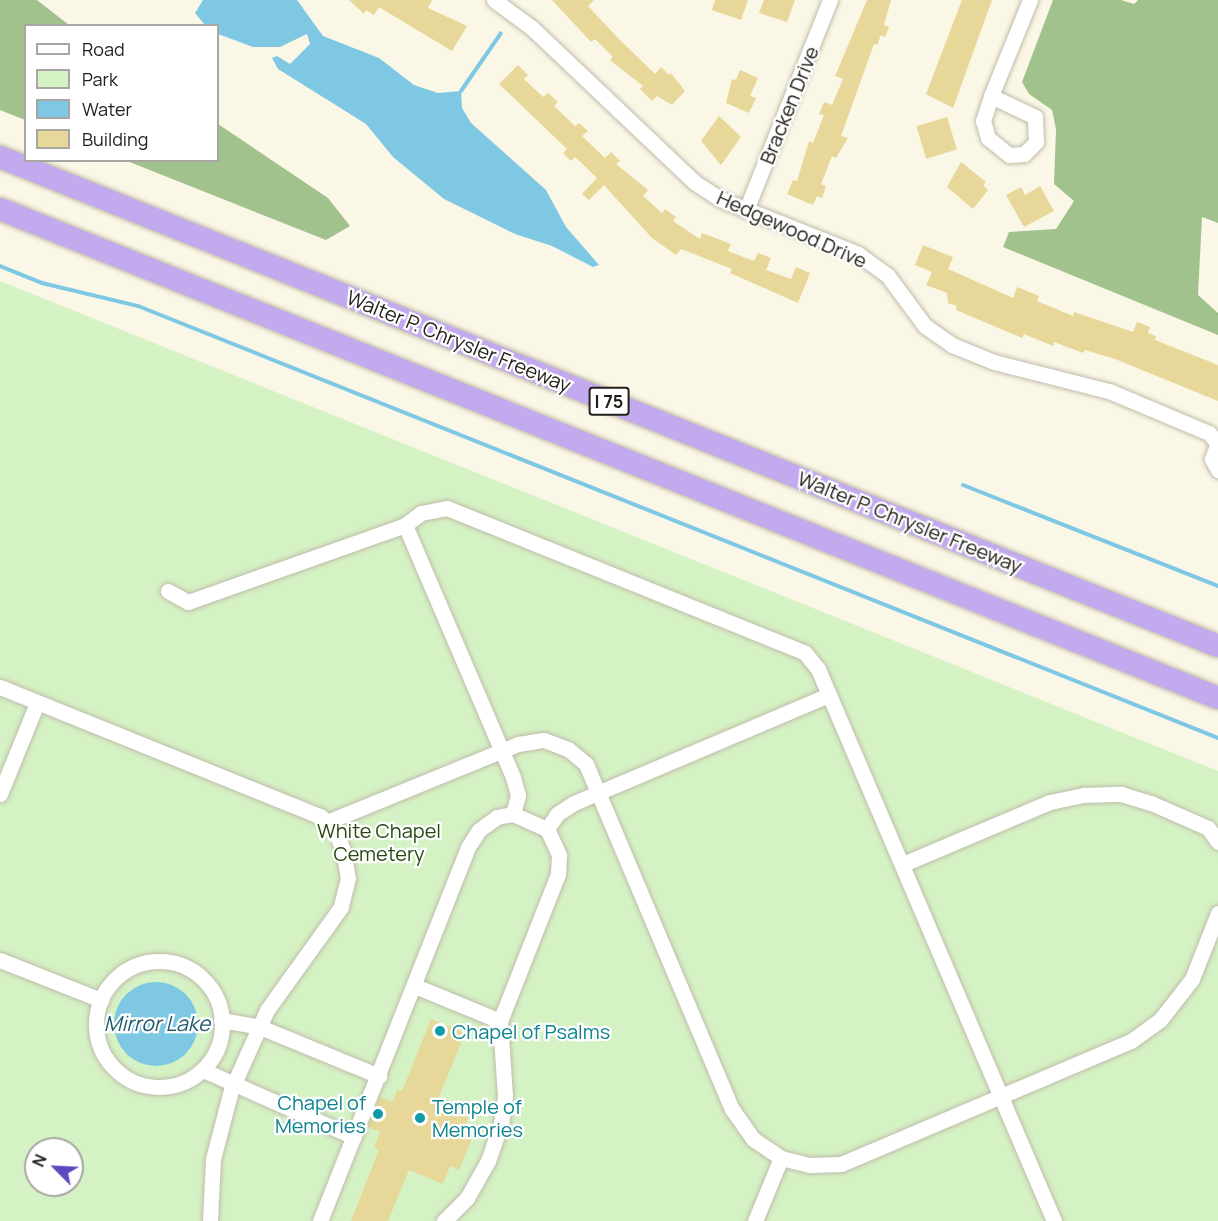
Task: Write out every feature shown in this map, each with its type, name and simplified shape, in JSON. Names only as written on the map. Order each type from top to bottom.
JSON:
[{"type":"highway","name":"Walter P. Chrysler Freeway","points":[[0,157],[1218,646]]},
{"type":"highway","name":"I 75","points":[[0,209],[1218,698]]},
{"type":"street","name":"Hedgewood Drive","points":[[494,0],[532,28],[694,182],[746,210],[858,254],[888,276],[925,326],[964,352],[1109,391],[1209,433],[1217,443],[1212,459],[1218,470]]},
{"type":"street","name":"Bracken Drive","points":[[746,210],[830,0]]},
{"type":"street","points":[[991,96],[1030,0]]},
{"type":"street","points":[[168,591],[188,602],[405,525],[421,513],[447,508],[805,653],[818,669],[1054,1221]]},
{"type":"street","points":[[405,525],[518,795],[513,814]]},
{"type":"street","points":[[0,687],[320,816],[327,822],[343,850],[348,878],[341,907],[290,972],[260,1027],[233,1086],[213,1159],[210,1221]]},
{"type":"street","points":[[547,829],[557,814],[599,792],[829,695]]},
{"type":"street","points":[[0,794],[37,703]]},
{"type":"street","points":[[327,822],[518,744],[544,740],[568,749],[586,764],[599,792],[732,1109],[753,1139],[781,1158],[810,1165],[841,1164],[998,1094],[1131,1041],[1160,1020],[1192,979],[1218,913]]},
{"type":"street","points":[[903,864],[1050,802],[1084,795],[1121,794],[1151,803],[1208,828],[1218,842]]},
{"type":"street","points":[[320,1221],[415,986],[468,847],[479,830],[497,817],[513,814],[547,829],[559,855],[558,874],[501,1021],[505,1096],[501,1123],[489,1161],[467,1198],[444,1221]]},
{"type":"street","points":[[0,960],[101,1000]]},
{"type":"street","points":[[154,961],[172,962],[197,974],[207,983],[216,998],[221,1020],[218,1046],[203,1070],[183,1082],[166,1087],[150,1086],[121,1075],[111,1065],[98,1041],[96,1027],[101,1000],[113,981],[126,970],[154,961]]},
{"type":"street","points":[[415,986],[501,1021]]},
{"type":"street","points":[[221,1020],[260,1027],[379,1076]]},
{"type":"street","points":[[203,1070],[233,1086],[354,1137]]},
{"type":"street","points":[[755,1221],[781,1158]]},
{"type":"green space","points":[[0,0],[37,0],[68,24],[24,24],[24,120],[0,110]]},
{"type":"green space","points":[[1053,0],[1121,0],[1134,4],[1138,0],[1218,0],[1218,223],[1202,217],[1198,295],[1218,313],[1218,335],[1003,247],[1009,232],[1056,229],[1074,201],[1054,184],[1056,129],[1052,110],[1029,94],[1022,82]]},
{"type":"green space","points":[[219,125],[328,198],[350,226],[326,240],[130,162],[219,162]]},
{"type":"green space","name":"White Chapel Cemetery","points":[[0,281],[1218,771],[1218,1221],[0,1221]]},
{"type":"water","points":[[203,0],[297,0],[323,36],[379,58],[414,85],[438,93],[461,91],[462,108],[471,123],[546,190],[566,227],[599,265],[593,267],[552,246],[515,234],[444,199],[393,157],[366,124],[278,69],[272,58],[277,56],[290,64],[310,44],[307,34],[280,47],[253,47],[219,34],[219,24],[204,24],[195,13]]},
{"type":"water","name":"Mirror Lake","points":[[148,982],[164,982],[180,989],[191,1000],[198,1016],[195,1040],[186,1054],[164,1066],[148,1066],[132,1059],[121,1048],[114,1032],[114,1016],[121,1000],[132,989]]},
{"type":"building","points":[[349,0],[432,0],[428,8],[467,26],[452,51],[379,7],[374,15],[366,10],[364,14]]},
{"type":"building","points":[[552,0],[594,0],[588,6],[617,37],[655,74],[661,67],[669,75],[671,73],[685,91],[672,105],[657,96],[652,101],[640,89],[643,86],[610,60],[613,57],[595,39],[591,42]]},
{"type":"building","points":[[715,0],[748,0],[741,20],[712,10]]},
{"type":"building","points":[[764,0],[795,0],[787,22],[759,13]]},
{"type":"building","points":[[867,0],[891,0],[884,25],[889,27],[885,37],[881,35],[877,45],[874,44],[841,136],[848,138],[836,158],[832,156],[821,184],[826,186],[822,198],[817,196],[813,205],[787,194],[793,180],[797,181],[809,141],[813,143],[824,115],[819,114],[824,102],[832,105],[843,79],[835,76]]},
{"type":"building","points":[[962,0],[992,0],[953,108],[926,94]]},
{"type":"building","points":[[518,65],[528,75],[524,79],[543,97],[548,93],[558,102],[554,106],[575,126],[579,123],[588,131],[582,136],[605,158],[611,152],[620,161],[616,164],[648,190],[643,196],[662,213],[665,209],[676,217],[673,221],[700,239],[702,233],[731,244],[728,251],[754,261],[758,253],[771,258],[766,270],[791,279],[796,267],[810,273],[798,303],[730,273],[732,269],[681,249],[676,255],[652,238],[604,185],[589,200],[582,194],[597,178],[575,157],[571,161],[563,153],[567,149],[499,84]]},
{"type":"building","points":[[740,70],[758,78],[750,96],[756,98],[749,113],[726,103],[732,79],[736,80]]},
{"type":"building","points":[[719,116],[741,137],[721,165],[701,141]]},
{"type":"building","points":[[947,117],[957,150],[926,159],[916,126]]},
{"type":"building","points":[[961,162],[986,182],[983,185],[988,190],[973,209],[947,187]]},
{"type":"building","points":[[1040,186],[1054,211],[1024,227],[1006,195],[1021,187],[1025,195]]},
{"type":"building","points":[[923,245],[953,257],[948,269],[1013,298],[1017,287],[1039,296],[1037,301],[1073,316],[1074,312],[1133,332],[1137,322],[1150,327],[1148,333],[1156,336],[1155,340],[1218,365],[1218,401],[1115,359],[1085,350],[1083,353],[1054,342],[1053,346],[1024,334],[1022,338],[956,310],[957,306],[948,303],[947,293],[926,285],[932,272],[915,265]]},
{"type":"building","name":"Temple of Memories","points":[[431,1019],[465,1033],[439,1097],[471,1110],[464,1130],[474,1134],[459,1170],[450,1166],[443,1184],[409,1170],[388,1221],[351,1221],[379,1150],[374,1148],[380,1132],[368,1127],[380,1097],[392,1102],[397,1090],[402,1091]]},
{"type":"waterway","points":[[461,91],[501,33]]},
{"type":"waterway","points":[[0,266],[42,283],[138,306],[1218,738]]},
{"type":"waterway","points":[[963,485],[1218,586]]},
{"type":"place","name":"Chapel of Psalms","points":[[440,1031]]},
{"type":"place","name":"Chapel of Memories","points":[[378,1114]]},
{"type":"place","name":"Temple of Memories","points":[[420,1118]]}]
